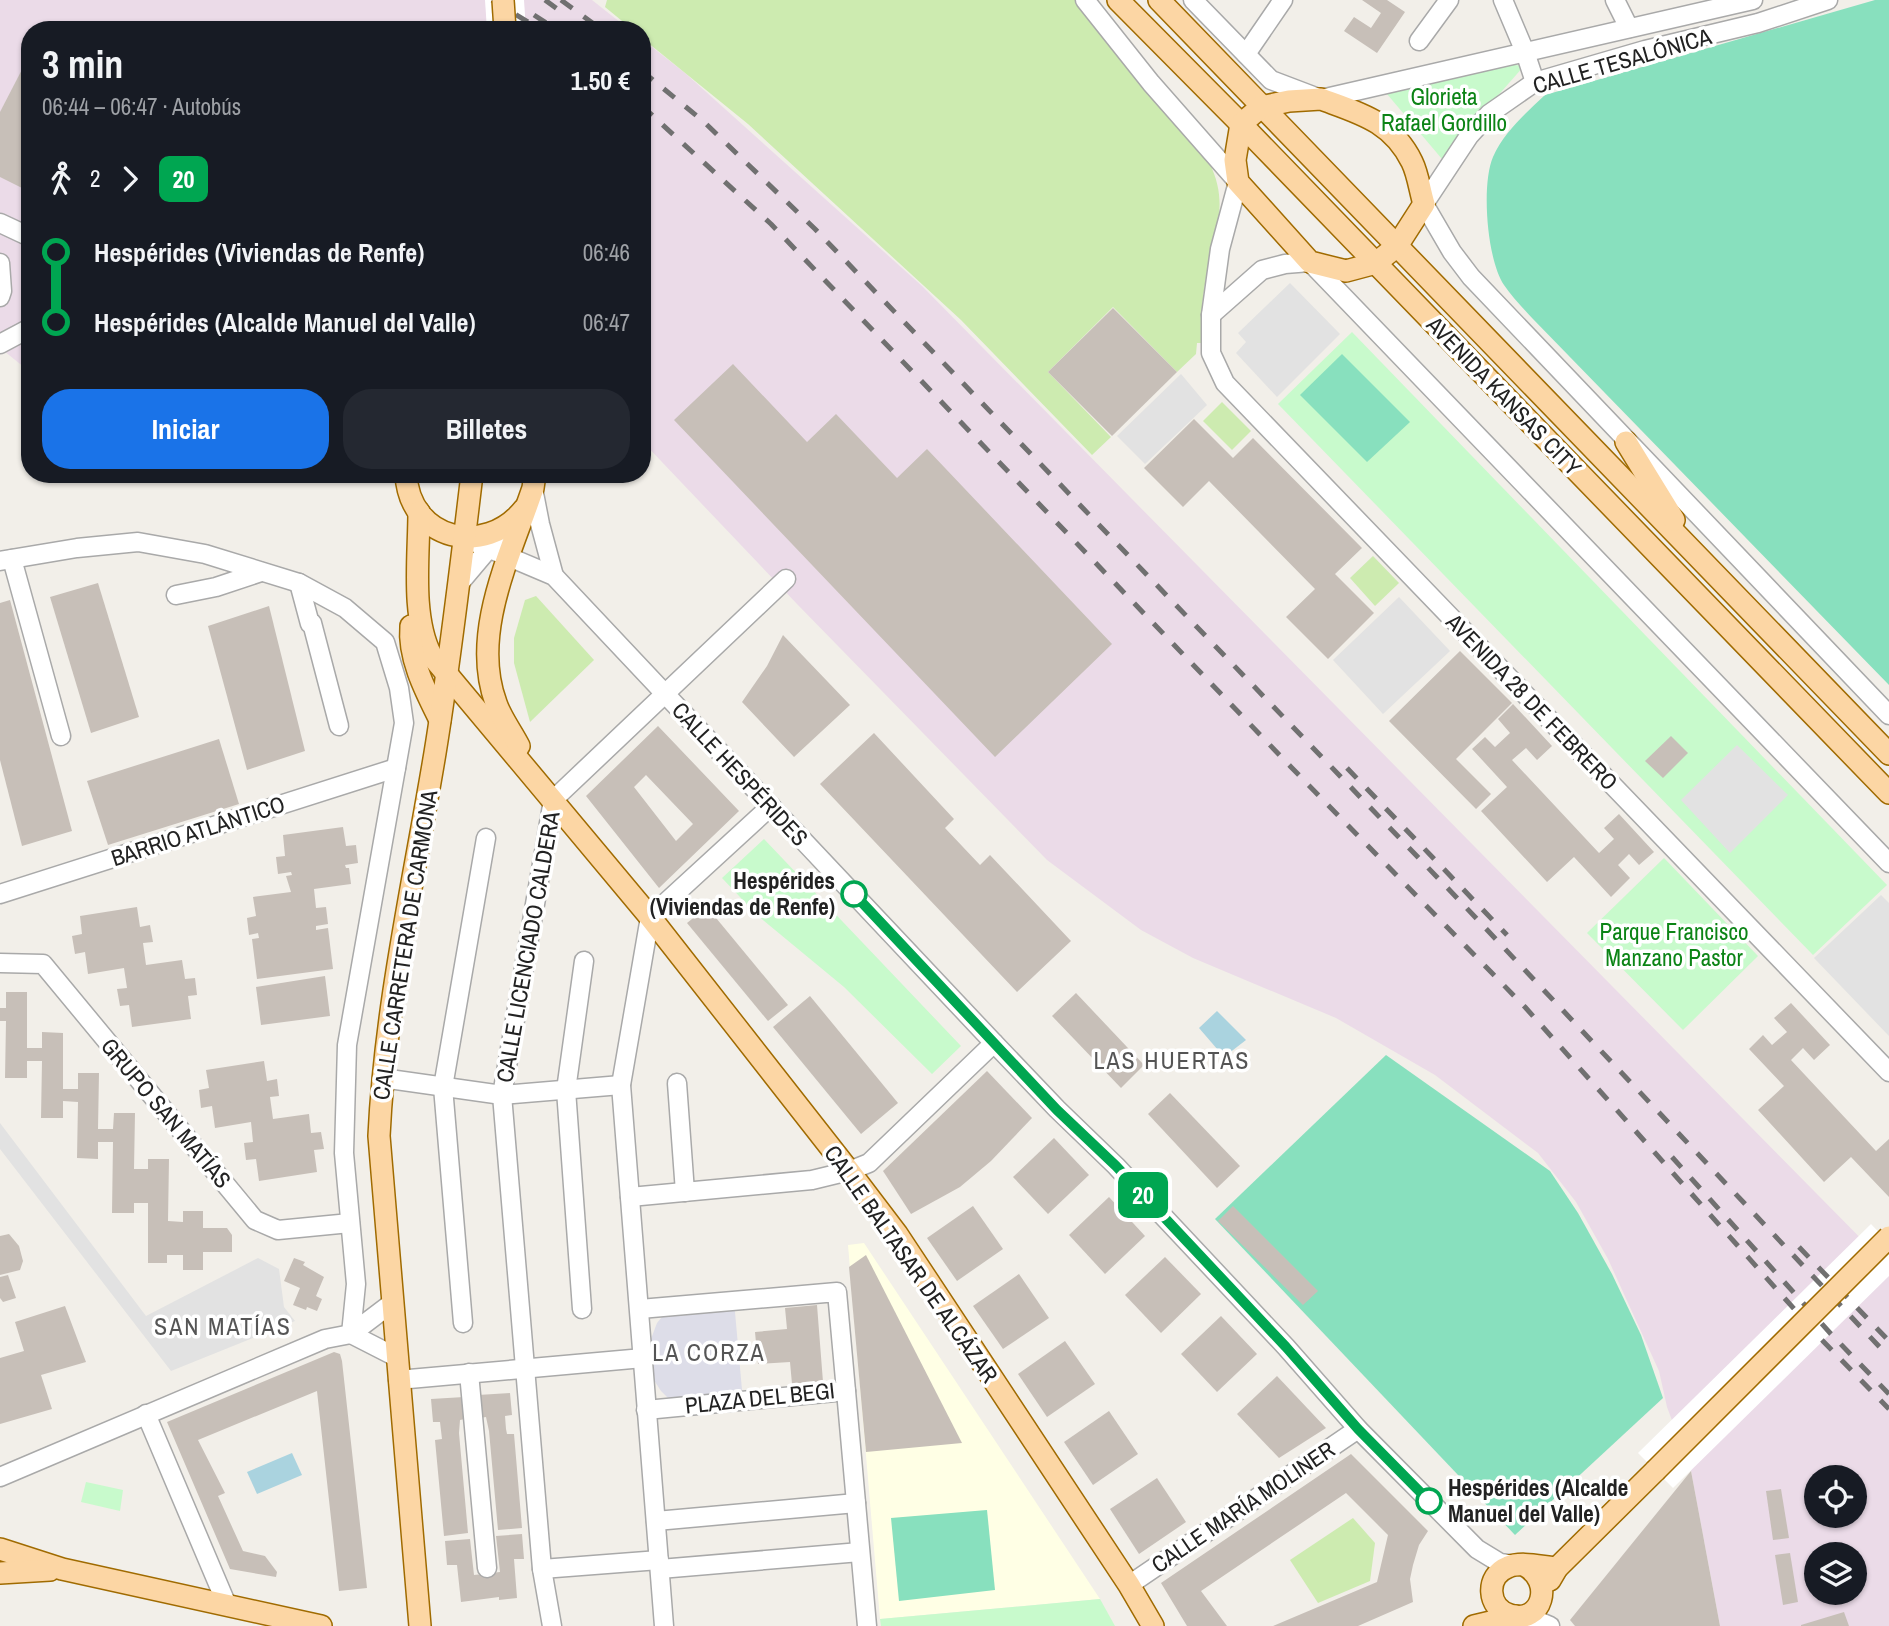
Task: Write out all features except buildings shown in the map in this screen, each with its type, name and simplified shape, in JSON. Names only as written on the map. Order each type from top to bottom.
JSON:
[{"type":"main road","points":[[503,0],[504,21]]},
{"type":"main road","name":"AVENIDA KANSAS CITY","points":[[1118,0],[1889,793]]},
{"type":"main road","name":"AVENIDA KANSAS CITY","points":[[1159,0],[1889,754]]},
{"type":"main road","points":[[1321,99],[1374,119],[1394,137],[1412,162],[1424,204],[1396,246],[1376,263],[1346,271],[1310,262],[1238,183],[1235,160],[1241,124],[1261,107],[1289,101],[1321,99]]},
{"type":"main road","points":[[1626,442],[1696,555]]},
{"type":"main road","points":[[405,483],[419,512],[440,530],[464,538],[486,536],[507,527],[524,510],[533,483]]},
{"type":"main road","name":"CALLE CARRETERA DE CARMONA","points":[[420,1626],[379,1136],[382,1078],[447,674],[471,483]]},
{"type":"main road","points":[[533,483],[488,630],[488,671],[496,703],[537,779]]},
{"type":"main road","points":[[419,512],[418,579],[422,631],[426,644],[447,674],[537,779]]},
{"type":"main road","points":[[418,579],[411,634],[419,674],[440,720]]},
{"type":"main road","name":"CALLE BALTASAR DE ALCÁZAR","points":[[537,779],[650,917],[897,1234],[1129,1585],[1153,1626]]},
{"type":"main road","points":[[1472,1626],[1531,1606],[1556,1568],[1889,1237]]},
{"type":"main road","points":[[0,1549],[62,1569],[227,1605],[256,1618],[321,1626]]},
{"type":"main road","points":[[1472,1626],[1499,1572],[1519,1565],[1556,1568]]},
{"type":"main road","points":[[1519,1565],[1538,1575],[1531,1606]]},
{"type":"main road","points":[[0,1573],[62,1569]]},
{"type":"main road","points":[[1492,1590],[1495,1604],[1501,1611],[1531,1606]]},
{"type":"street","points":[[1085,0],[1151,83],[1238,183]]},
{"type":"street","points":[[1193,0],[1271,80],[1321,99]]},
{"type":"street","points":[[1246,54],[1283,0]]},
{"type":"street","points":[[1419,41],[1449,0]]},
{"type":"street","points":[[1503,0],[1535,82]]},
{"type":"street","points":[[1615,0],[1629,28]]},
{"type":"street","points":[[1751,0],[1758,23]]},
{"type":"street","name":"CALLE TESALÓNICA","points":[[1321,99],[1629,28],[1684,8],[1751,0]]},
{"type":"street","name":"CALLE TESALÓNICA","points":[[1424,204],[1469,136],[1489,114],[1535,82],[1645,50],[1758,23],[1828,0]]},
{"type":"street","name":"AVENIDA 28 DE FEBRERO","points":[[1238,183],[1220,249],[1211,315],[1211,354],[1225,383],[1889,1072]]},
{"type":"street","points":[[1424,204],[1451,252],[1471,277],[1889,715]]},
{"type":"street","points":[[0,223],[21,233]]},
{"type":"street","points":[[1211,315],[1262,270],[1285,264],[1310,262]]},
{"type":"street","name":"AVENIDA KANSAS CITY","points":[[1310,262],[1889,863]]},
{"type":"street","points":[[0,263],[0,297]]},
{"type":"street","points":[[0,344],[21,333]]},
{"type":"street","points":[[534,483],[540,524],[554,576]]},
{"type":"street","points":[[458,586],[507,527]]},
{"type":"street","points":[[464,538],[554,576]]},
{"type":"street","points":[[61,736],[6,560],[77,548],[138,542],[205,554],[299,583],[345,608],[385,642],[399,688],[404,723],[347,1045],[344,1153],[356,1284],[351,1334]]},
{"type":"street","points":[[176,595],[216,587],[261,572]]},
{"type":"street","points":[[496,597],[517,574],[526,572],[554,576]]},
{"type":"street","name":"CALLE HESPÉRIDES","points":[[554,576],[994,1044],[1057,1110],[1116,1166],[1286,1347],[1358,1429],[1477,1549],[1500,1563],[1519,1565]]},
{"type":"street","points":[[553,800],[786,579]]},
{"type":"street","points":[[299,583],[340,726]]},
{"type":"street","points":[[385,642],[411,634]]},
{"type":"street","name":"BARRIO ATLÁNTICO","points":[[0,894],[396,768]]},
{"type":"street","name":"CALLE LICENCIADO CALDERA","points":[[552,1626],[542,1569],[502,1095],[553,800]]},
{"type":"street","points":[[664,1626],[621,1085],[650,917],[771,806]]},
{"type":"street","points":[[463,1323],[443,1087],[486,838]]},
{"type":"street","points":[[582,1309],[566,1090],[584,961]]},
{"type":"street","name":"GRUPO SAN MATÍAS","points":[[0,963],[43,964],[255,1220],[278,1230],[350,1223]]},
{"type":"street","points":[[630,1197],[812,1180],[869,1163],[994,1044]]},
{"type":"street","points":[[382,1078],[502,1095],[621,1085]]},
{"type":"street","points":[[677,1083],[685,1192]]},
{"type":"street","name":"PLAZA DEL BEGI","points":[[640,1309],[837,1292],[846,1391],[646,1410]]},
{"type":"street","points":[[0,1477],[325,1339],[351,1334],[391,1303]]},
{"type":"street","points":[[351,1334],[396,1357]]},
{"type":"street","points":[[398,1380],[643,1358]]},
{"type":"street","points":[[469,1373],[487,1568]]},
{"type":"street","points":[[846,1391],[867,1626]]},
{"type":"street","points":[[146,1414],[227,1605]]},
{"type":"street","name":"CALLE MARÍA MOLINER","points":[[1129,1585],[1358,1429]]},
{"type":"street","points":[[656,1521],[856,1503]]},
{"type":"street","name":"CALLE HESPÉRIDES","points":[[1477,1549],[1492,1590]]},
{"type":"street","points":[[542,1569],[860,1552]]},
{"type":"street","points":[[1531,1606],[1551,1626]]},
{"type":"shaded area","points":[[0,0],[592,0],[619,21],[21,21],[21,365],[4,351],[0,352]]},
{"type":"shaded area","points":[[651,46],[685,73],[922,286],[1889,1267],[1889,1626],[1720,1626],[1691,1471],[1667,1407],[1659,1371],[1608,1259],[1576,1202],[1538,1153],[1435,1075],[1336,1018],[1193,958],[1141,930],[1047,860],[651,450]]},
{"type":"shaded area","points":[[1290,283],[1340,334],[1277,397],[1236,353],[1246,342],[1238,333]]},
{"type":"shaded area","points":[[1181,374],[1207,405],[1145,464],[1117,436]]},
{"type":"shaded area","points":[[1399,597],[1450,651],[1383,714],[1333,660]]},
{"type":"shaded area","points":[[1737,745],[1788,795],[1730,853],[1681,800]]},
{"type":"shaded area","points":[[1881,895],[1889,903],[1889,1036],[1814,958]]},
{"type":"shaded area","points":[[0,1123],[146,1316],[258,1258],[279,1269],[284,1307],[295,1321],[171,1371],[0,1149]]},
{"type":"shaded area","points":[[864,1243],[1100,1599],[880,1619],[848,1245]]},
{"type":"shaded area","points":[[734,1301],[743,1401],[677,1407],[652,1377],[651,1339],[657,1323],[671,1306]]},
{"type":"green space","points":[[607,0],[1076,0],[1209,162],[1215,178],[1220,206],[1205,286],[1201,343],[1197,343],[1196,354],[1177,372],[1113,307],[1048,372],[1111,437],[1092,455],[961,320],[748,124],[651,45],[651,21],[622,21],[605,7]]},
{"type":"green space","points":[[1875,0],[1889,0],[1889,685],[1514,298],[1504,285],[1493,258],[1487,203],[1487,185],[1493,157],[1516,123],[1545,95]]},
{"type":"green space","name":"Glorieta Rafael Gordillo","points":[[1506,64],[1524,66],[1442,159],[1387,94]]},
{"type":"green space","points":[[1352,332],[1887,885],[1813,955],[1278,404]]},
{"type":"green space","points":[[1342,354],[1410,422],[1367,462],[1300,395]]},
{"type":"green space","points":[[1222,402],[1251,431],[1232,450],[1203,421]]},
{"type":"green space","points":[[1373,556],[1399,583],[1375,606],[1350,578]]},
{"type":"green space","points":[[536,596],[594,660],[530,722],[514,663],[514,638],[525,600]]},
{"type":"green space","points":[[764,839],[961,1046],[932,1074],[844,987],[757,915],[722,878]]},
{"type":"green space","name":"Parque Francisco Manzano Pastor","points":[[1664,858],[1758,956],[1683,1030],[1587,933]]},
{"type":"green space","points":[[1386,1055],[1550,1171],[1578,1213],[1612,1274],[1641,1335],[1663,1398],[1515,1535],[1215,1219]]},
{"type":"green space","points":[[86,1482],[123,1490],[120,1511],[81,1502]]},
{"type":"green space","points":[[987,1510],[995,1590],[899,1601],[891,1518]]},
{"type":"green space","points":[[1353,1518],[1375,1543],[1370,1581],[1318,1603],[1290,1560]]},
{"type":"green space","points":[[1100,1599],[1115,1626],[881,1626],[880,1619]]},
{"type":"water","points":[[1217,1011],[1246,1040],[1224,1057],[1199,1028]]},
{"type":"water","points":[[292,1453],[302,1475],[257,1494],[247,1472]]},
{"type":"pier","points":[[485,0],[524,0],[525,21],[486,21]]},
{"type":"pier","points":[[1871,1224],[1889,1243],[1889,1276],[1673,1488],[1638,1453]]},
{"type":"railway","points":[[492,0],[526,21]]},
{"type":"railway","points":[[545,0],[567,16]]},
{"type":"railway","points":[[561,0],[590,21]]},
{"type":"railway","points":[[534,15],[543,21]]},
{"type":"railway","points":[[651,78],[703,121],[815,229],[1459,900],[1889,1357]]},
{"type":"railway","points":[[651,114],[771,224],[1525,1007],[1820,1338],[1889,1409]]},
{"type":"railway","points":[[1347,768],[1507,935]]},
{"type":"railway","points":[[1672,1157],[1831,1334],[1889,1394]]},
{"type":"railway","points":[[1799,1247],[1889,1341]]},
{"type":"bus line","name":"20","points":[[854,894],[1057,1110],[1116,1166],[1286,1347],[1358,1429],[1429,1501]]},
{"type":"place","name":"Hespérides (Viviendas de Renfe)","points":[[854,894]]},
{"type":"place","name":"Hespérides (Alcalde Manuel del Valle)","points":[[1429,1501]]},
{"type":"district","name":"LAS HUERTAS","points":[[1172,1061]]},
{"type":"district","name":"SAN MATÍAS","points":[[223,1327]]},
{"type":"district","name":"LA CORZA","points":[[709,1353]]}]
